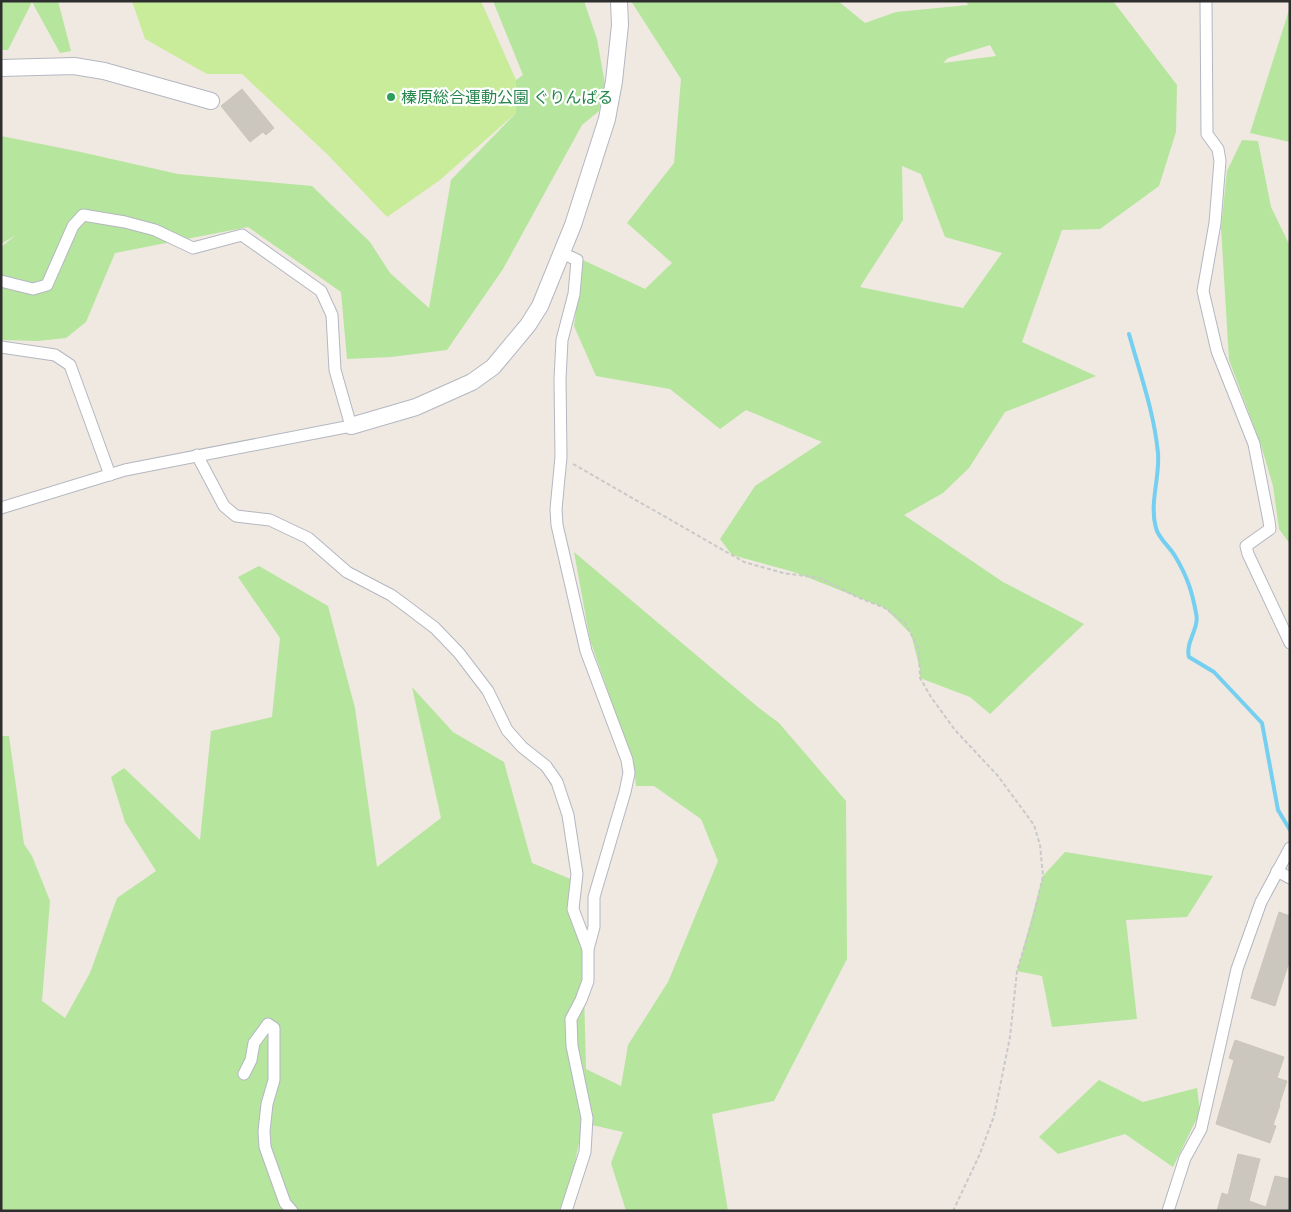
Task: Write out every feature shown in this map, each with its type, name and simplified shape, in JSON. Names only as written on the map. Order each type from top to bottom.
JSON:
[{"type":"street","points":[[1,508],[126,470],[350,426],[416,407],[466,386],[493,367],[528,325],[540,306],[573,225],[608,119],[619,34],[620,1]]},
{"type":"street","points":[[1206,1],[1206,134],[1218,149],[1220,161],[1215,223],[1203,291],[1217,351],[1254,444],[1269,521],[1270,529],[1246,546],[1290,643]]},
{"type":"street","points":[[1,68],[74,66],[104,71],[211,101]]},
{"type":"street","points":[[1,281],[32,288],[47,285],[73,226],[83,215],[125,222],[155,230],[193,248],[242,235],[321,291],[332,315],[335,370],[350,426]]},
{"type":"street","points":[[562,253],[577,260],[574,294],[562,340],[560,379],[561,458],[556,509],[557,525],[586,652],[627,760],[629,773],[594,897],[594,927],[588,948],[588,981],[571,1019],[572,1046],[587,1118],[585,1152],[566,1211]]},
{"type":"street","points":[[1,347],[55,355],[70,365],[110,475]]},
{"type":"street","points":[[198,455],[224,506],[236,516],[270,520],[308,538],[347,572],[391,595],[435,628],[459,653],[488,691],[507,730],[522,747],[546,766],[557,782],[568,815],[577,874],[574,909],[588,948]]},
{"type":"street","points":[[1168,1211],[1186,1158],[1201,1129],[1237,969],[1261,902],[1290,848]]},
{"type":"street","points":[[1277,871],[1290,878]]},
{"type":"street","points":[[244,1074],[251,1060],[254,1044],[268,1024],[274,1028],[274,1080],[267,1104],[264,1131],[265,1147],[285,1203],[292,1211]]},
{"type":"path","points":[[561,458],[744,562],[783,573],[820,578],[857,597],[885,608],[905,623],[918,649],[920,678],[931,697],[955,730],[998,776],[1034,825],[1040,845],[1043,876],[1034,915],[1017,971],[1010,1037],[994,1116],[979,1156],[953,1211]]},
{"type":"green space","points":[[1,1],[58,1],[71,51],[60,53],[32,2],[8,50],[1,50]]},
{"type":"green space","name":"榛原総合運動公園 ぐりんぱる","points":[[132,1],[481,1],[516,80],[516,113],[440,180],[387,217],[328,155],[242,74],[207,74],[145,39]]},
{"type":"green space","points":[[493,1],[584,1],[597,39],[605,84],[599,111],[582,125],[503,269],[447,350],[391,357],[347,359],[341,292],[248,227],[115,253],[86,322],[66,338],[37,341],[1,340],[1,247],[16,235],[1,244],[1,136],[178,174],[312,186],[370,242],[390,273],[429,308],[451,180],[516,113],[516,80],[523,75]]},
{"type":"green space","points":[[631,1],[838,1],[865,23],[896,12],[968,5],[966,1],[1113,1],[1177,85],[1176,132],[1159,186],[1100,229],[1062,230],[1022,342],[1096,376],[1005,412],[969,468],[943,493],[904,515],[1003,582],[1084,624],[990,714],[970,697],[920,678],[920,669],[911,634],[885,608],[794,572],[732,555],[720,539],[755,486],[822,442],[746,410],[720,429],[670,389],[596,376],[574,326],[583,260],[645,289],[672,263],[627,223],[674,163],[681,79]],"holes":[[[990,45],[996,56],[943,63],[948,58]],[[902,166],[921,174],[945,237],[1002,253],[963,308],[860,287],[903,220]]]},
{"type":"green space","points":[[1290,7],[1290,142],[1250,133]]},
{"type":"green space","points":[[1242,140],[1258,141],[1271,207],[1290,246],[1290,544],[1279,529],[1273,486],[1261,445],[1229,360],[1221,228],[1227,171]]},
{"type":"green space","points":[[574,552],[779,723],[846,801],[847,959],[774,1101],[712,1114],[728,1211],[626,1211],[611,1163],[623,1132],[583,1123],[565,1211],[1,1211],[1,736],[9,736],[24,844],[32,856],[50,901],[42,1001],[65,1018],[90,973],[117,898],[156,871],[125,822],[111,777],[124,768],[200,840],[211,731],[272,717],[280,638],[238,577],[259,566],[328,606],[355,708],[377,867],[441,818],[412,687],[453,732],[504,762],[532,863],[573,880],[583,951],[586,1069],[621,1086],[628,1045],[668,982],[718,861],[701,819],[654,786],[636,786],[633,763],[590,640]]},
{"type":"green space","points":[[1065,852],[1213,876],[1187,917],[1126,920],[1137,1019],[1052,1027],[1042,976],[1017,971],[1043,876]]},
{"type":"green space","points":[[1099,1080],[1143,1102],[1197,1088],[1200,1112],[1173,1167],[1125,1134],[1058,1154],[1039,1137]]},
{"type":"building","points":[[242,89],[274,128],[266,135],[263,132],[250,142],[221,106]]},
{"type":"building","points":[[1279,912],[1290,916],[1290,959],[1275,1006],[1251,998]]},
{"type":"building","points":[[1235,1040],[1284,1057],[1277,1078],[1287,1081],[1273,1125],[1276,1126],[1270,1143],[1216,1124],[1234,1060],[1229,1058]]},
{"type":"building","points":[[1238,1154],[1260,1159],[1249,1201],[1266,1207],[1275,1176],[1290,1179],[1288,1211],[1217,1211],[1222,1193],[1228,1195]]},
{"type":"waterway","points":[[1129,334],[1146,393],[1156,438],[1158,453],[1154,500],[1156,528],[1183,570],[1191,591],[1196,613],[1197,619],[1189,646],[1189,657],[1214,672],[1262,723],[1278,810],[1290,830]]},
{"type":"place","name":"榛原総合運動公園 ぐりんぱる","points":[[391,97]]}]
